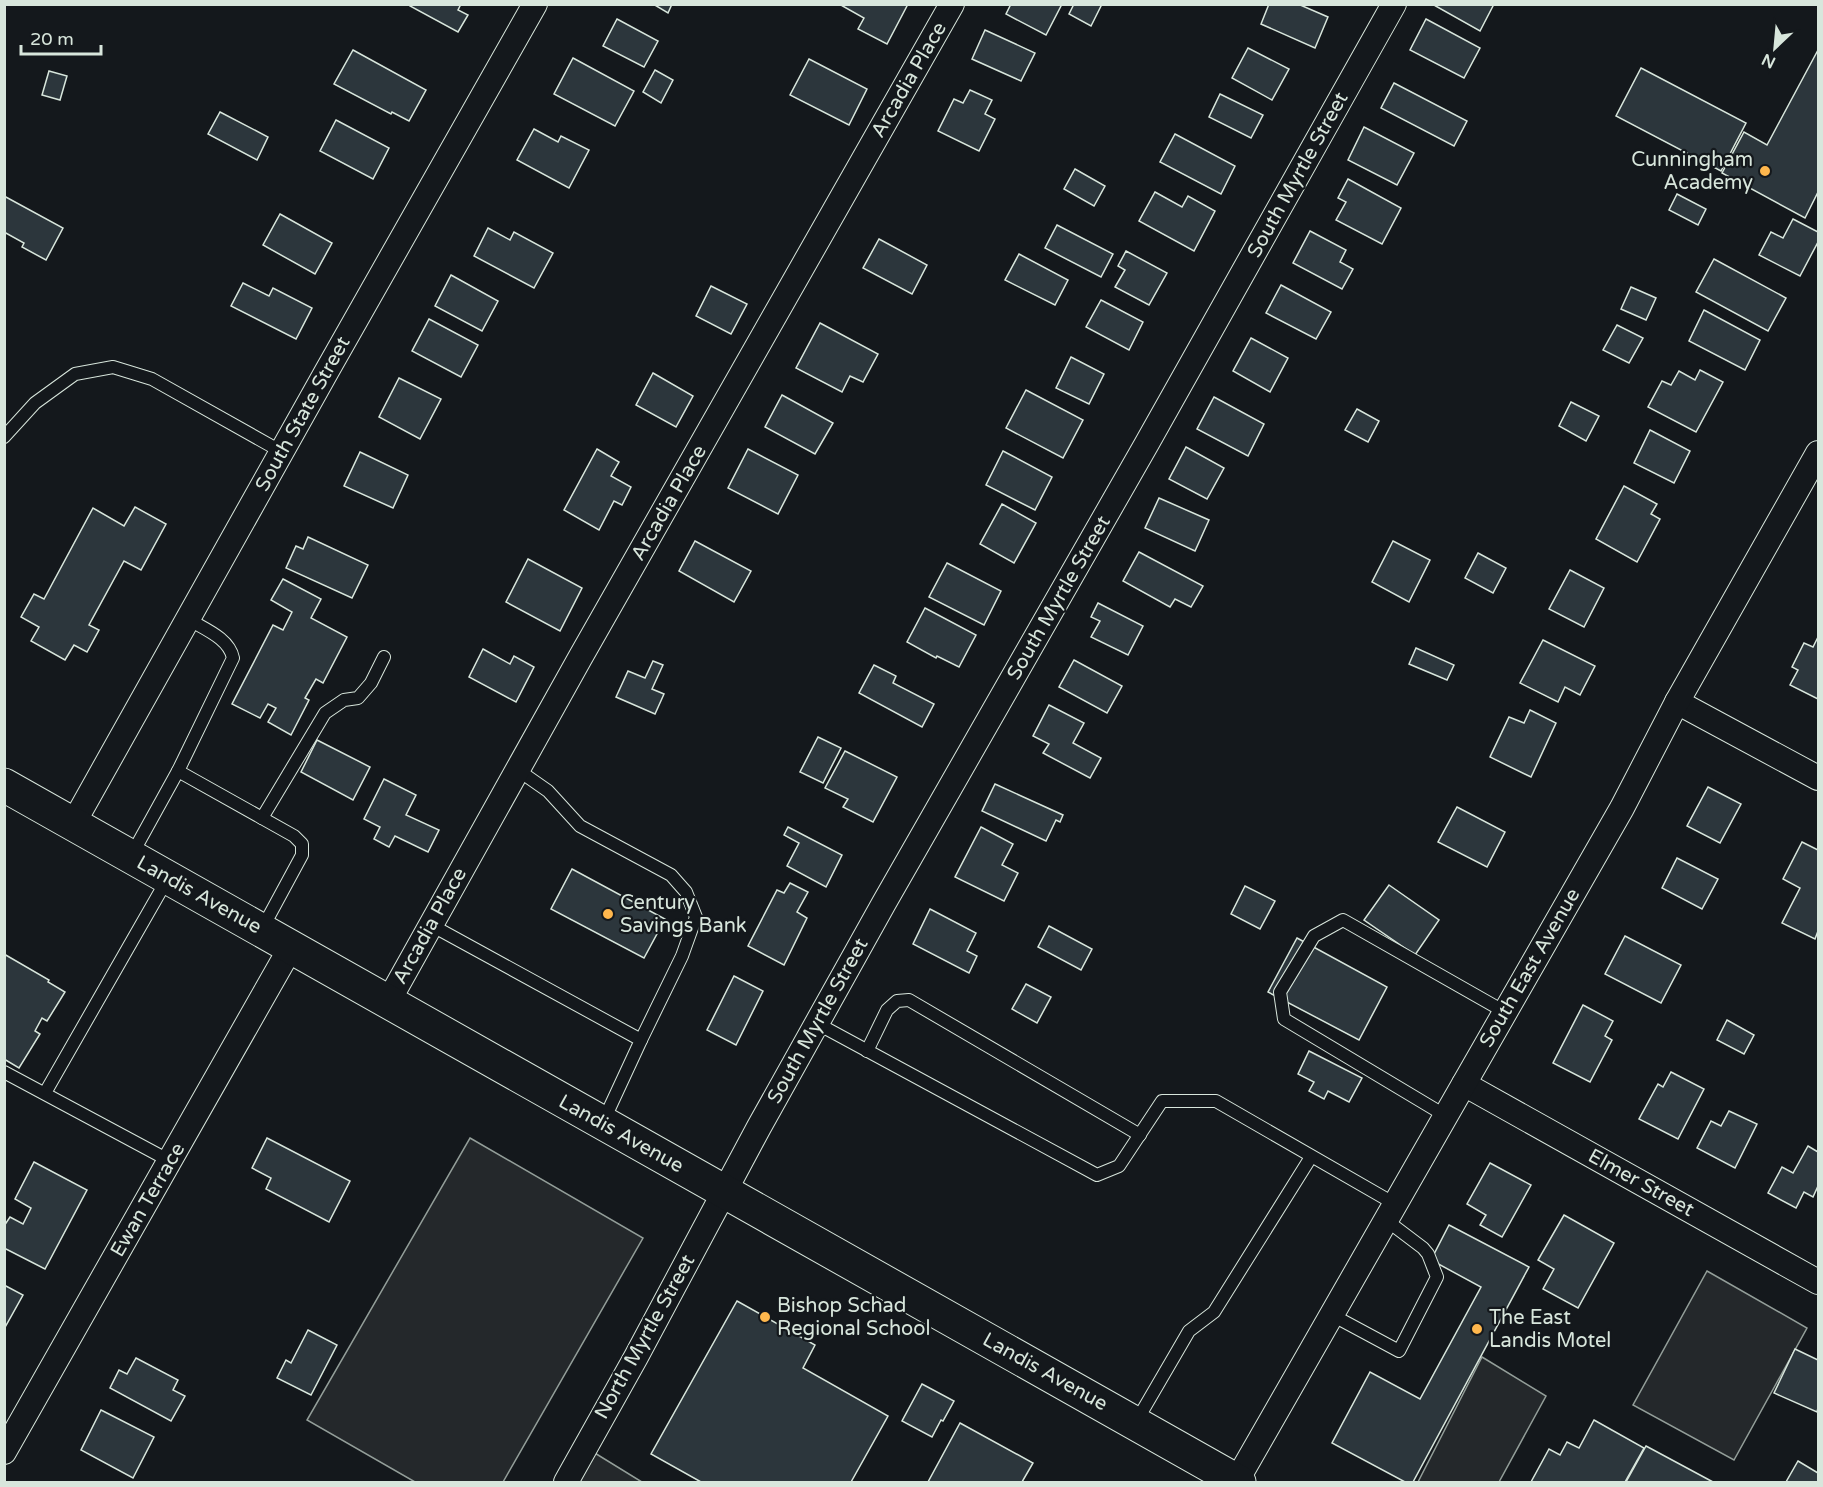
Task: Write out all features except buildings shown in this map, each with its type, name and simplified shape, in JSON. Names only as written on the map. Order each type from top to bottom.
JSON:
[{"type":"main road","name":"Landis Avenue","points":[[5,787],[1237,1482]]},
{"type":"street","name":"South State Street","points":[[73,824],[535,4]]},
{"type":"street","name":"Arcadia Place","points":[[388,1002],[952,4]]},
{"type":"street","name":"South Myrtle Street","points":[[724,1192],[890,893],[1164,414],[1389,6]]},
{"type":"street","name":"South East Avenue","points":[[1237,1482],[1622,808],[1677,702],[1818,453]]},
{"type":"street","points":[[1677,702],[1818,778]]},
{"type":"street","name":"Ewan Terrace","points":[[4,1452],[291,947]]},
{"type":"street","name":"Elmer Street","points":[[1464,1083],[1818,1282]]},
{"type":"street","name":"North Myrtle Street","points":[[566,1482],[636,1358],[724,1192]]},
{"type":"lane","points":[[4,437],[35,403],[75,374],[113,367],[152,378],[282,452]]},
{"type":"lane","points":[[130,856],[178,771],[233,658],[231,649],[223,640],[188,619]]},
{"type":"lane","points":[[262,818],[325,713],[344,700],[358,698],[371,683],[384,657]]},
{"type":"lane","points":[[518,770],[548,791],[580,826],[671,875],[686,892],[696,917],[682,956],[603,1123]]},
{"type":"lane","points":[[178,771],[294,836],[302,844],[302,855],[262,930]]},
{"type":"lane","points":[[45,1093],[168,877]]},
{"type":"lane","points":[[1446,1116],[1284,1019],[1280,992],[1314,936],[1343,920],[1505,1012]]},
{"type":"lane","points":[[431,925],[641,1040]]},
{"type":"lane","points":[[867,1051],[887,1010],[897,1001],[909,1000],[1140,1135]]},
{"type":"lane","points":[[818,1023],[1097,1175],[1119,1166],[1162,1101],[1216,1101],[1311,1157],[1391,1212],[1428,1254],[1437,1277],[1399,1351],[1332,1315]]},
{"type":"lane","points":[[4,1071],[170,1161]]},
{"type":"lane","points":[[1135,1423],[1189,1331],[1214,1312],[1311,1157]]},
{"type":"shaded area","points":[[470,1138],[643,1238],[503,1482],[415,1482],[307,1420]]},
{"type":"shaded area","points":[[1707,1271],[1807,1328],[1734,1460],[1633,1405]]},
{"type":"shaded area","points":[[1482,1357],[1546,1396],[1499,1482],[1418,1482]]},
{"type":"shaded area","points":[[585,1447],[642,1482],[566,1482]]},
{"type":"place","name":"Cunningham Academy","points":[[1765,171]]},
{"type":"place","name":"Century Savings Bank","points":[[608,914]]},
{"type":"place","name":"Bishop Schad Regional School","points":[[765,1317]]},
{"type":"place","name":"The East Landis Motel","points":[[1477,1329]]}]
